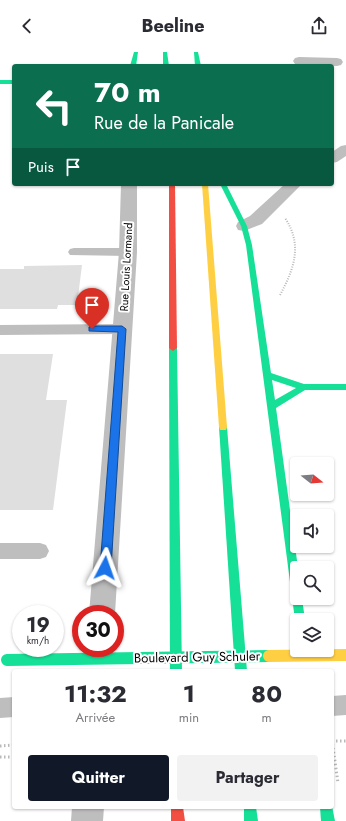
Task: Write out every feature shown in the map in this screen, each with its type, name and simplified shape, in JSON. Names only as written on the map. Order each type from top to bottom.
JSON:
[{"type":"main road","points":[[134,64],[136,52]]},
{"type":"main road","points":[[165,52],[166,64]]},
{"type":"main road","points":[[196,52],[198,64]]},
{"type":"main road","points":[[0,82],[12,82]]},
{"type":"main road","points":[[172,186],[176,669]]},
{"type":"main road","points":[[205,186],[241,669]]},
{"type":"main road","points":[[224,186],[244,226],[249,245],[293,561]]},
{"type":"main road","points":[[268,375],[304,387],[346,387]]},
{"type":"main road","points":[[272,406],[304,387]]},
{"type":"main road","name":"Boulevard Guy Schuler","points":[[4,660],[346,655]]},
{"type":"main road","points":[[306,657],[306,664]]},
{"type":"main road","points":[[178,809],[178,821]]},
{"type":"main road","points":[[250,809],[252,821]]},
{"type":"main road","points":[[326,809],[328,821]]},
{"type":"street","points":[[299,61],[342,58],[339,68],[344,74]]},
{"type":"street","name":"Rue Louis Lormand","points":[[103,605],[128,252],[129,186]]},
{"type":"street","points":[[244,226],[256,220],[292,186]]},
{"type":"street","points":[[98,669],[99,657]]},
{"type":"street","points":[[87,821],[88,809]]},
{"type":"lane","points":[[74,252],[128,252]]},
{"type":"lane","points":[[0,330],[122,329]]},
{"type":"lane","points":[[0,551],[40,551]]},
{"type":"lane","points":[[334,706],[346,706]]},
{"type":"path","points":[[334,741],[346,741]]},
{"type":"path","points":[[0,746],[12,745]]},
{"type":"path","points":[[0,757],[12,757]]},
{"type":"building","points":[[82,265],[77,305],[58,305],[57,309],[0,309],[0,269],[24,269],[24,266]]},
{"type":"building","points":[[0,354],[53,354],[46,400],[67,400],[53,510],[0,510]]},
{"type":"traffic: fast","points":[[133,64],[136,52]]},
{"type":"traffic: fast","points":[[165,52],[166,64]]},
{"type":"traffic: fast","points":[[196,52],[198,64]]},
{"type":"traffic: fast","points":[[0,82],[12,82]]},
{"type":"traffic: fast","points":[[224,186],[244,226],[249,245],[292,561]]},
{"type":"traffic: fast","points":[[173,348],[176,669]]},
{"type":"traffic: fast","points":[[268,375],[304,387]]},
{"type":"traffic: fast","points":[[304,387],[346,387]]},
{"type":"traffic: fast","points":[[272,406],[304,387]]},
{"type":"traffic: fast","points":[[223,427],[241,669]]},
{"type":"traffic: fast","points":[[298,605],[299,613]]},
{"type":"traffic: fast","points":[[7,660],[269,656]]},
{"type":"traffic: fast","points":[[250,809],[251,821]]},
{"type":"traffic: fast","points":[[326,809],[328,821]]},
{"type":"traffic: slow","points":[[205,186],[223,427]]},
{"type":"traffic: slow","points":[[269,656],[346,655]]},
{"type":"traffic: jam","points":[[172,186],[173,348]]},
{"type":"traffic: jam","points":[[177,809],[178,821]]},
{"type":"route","points":[[92,329],[122,329],[105,568]]}]
